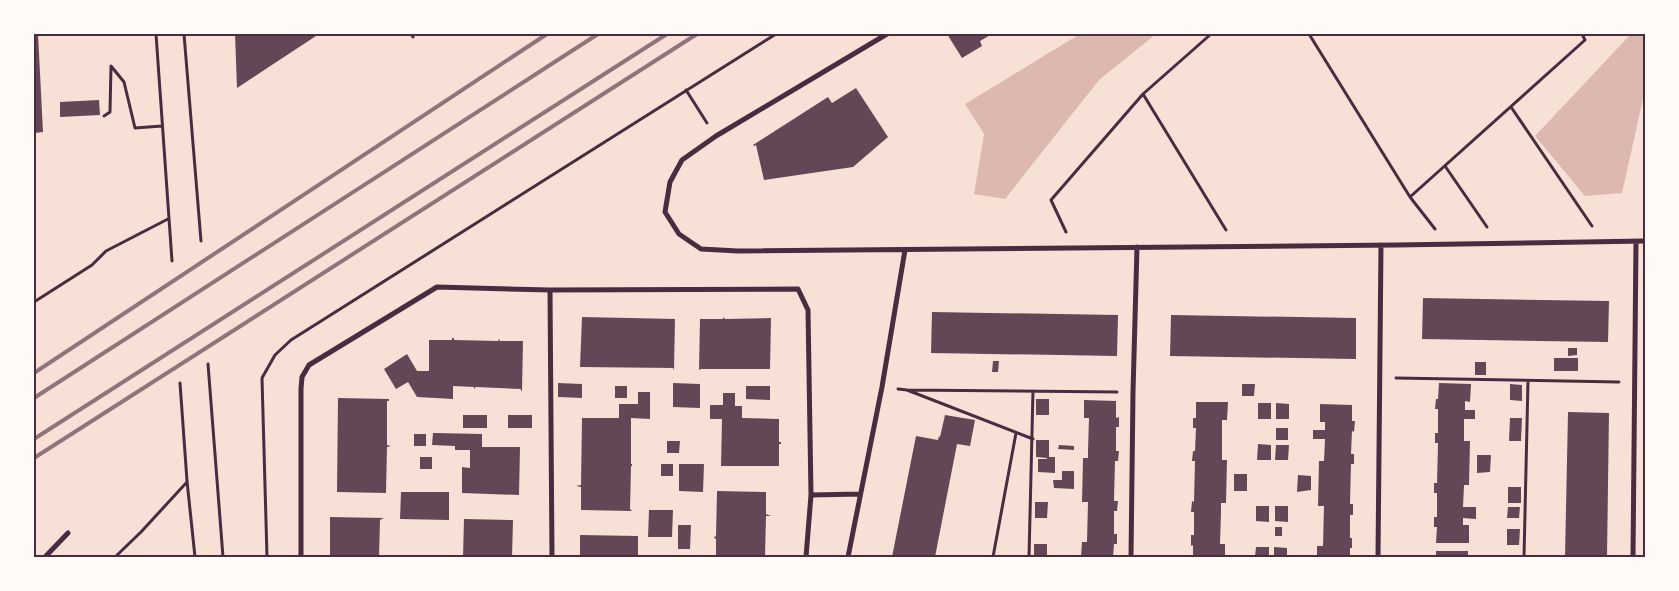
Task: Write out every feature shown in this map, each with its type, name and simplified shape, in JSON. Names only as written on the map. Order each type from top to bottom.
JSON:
[{"type":"street","points":[[887,34],[716,136],[682,160],[670,182],[665,212],[679,234],[701,249],[738,251],[1645,241]]},
{"type":"street","points":[[1633,557],[1636,241]]},
{"type":"street","points":[[1378,557],[1381,245]]},
{"type":"street","points":[[1130,557],[1137,247]]},
{"type":"street","points":[[848,557],[882,387],[904,250]]},
{"type":"street","points":[[301,557],[302,377],[310,365],[437,287],[550,290],[798,289],[808,310],[811,495],[806,557]]},
{"type":"street","points":[[550,290],[552,557]]},
{"type":"street","points":[[811,495],[860,494]]},
{"type":"street","points":[[44,557],[68,533]]},
{"type":"path","points":[[156,34],[172,262]]},
{"type":"path","points":[[184,34],[201,241]]},
{"type":"path","points":[[267,557],[262,378],[275,355],[291,340],[776,34]]},
{"type":"path","points":[[1074,248],[1050,200],[1143,94],[1211,34]]},
{"type":"path","points":[[1309,34],[1410,198],[1446,243]]},
{"type":"path","points":[[1410,198],[1585,40],[1582,34]]},
{"type":"path","points":[[104,116],[110,112],[111,66],[124,82],[134,128],[162,126]]},
{"type":"path","points":[[686,90],[716,136]]},
{"type":"path","points":[[1143,94],[1235,246]]},
{"type":"path","points":[[1510,107],[1602,241]]},
{"type":"path","points":[[1445,166],[1498,243]]},
{"type":"path","points":[[34,302],[92,265],[106,251],[168,219]]},
{"type":"path","points":[[208,364],[223,557]]},
{"type":"path","points":[[1380,378],[1635,382]]},
{"type":"path","points":[[1524,557],[1528,381]]},
{"type":"path","points":[[180,383],[187,481],[196,557]]},
{"type":"path","points":[[882,387],[908,390],[1133,392]]},
{"type":"path","points":[[908,390],[1033,439]]},
{"type":"path","points":[[1029,557],[1033,391]]},
{"type":"path","points":[[993,557],[1016,433]]},
{"type":"path","points":[[115,557],[141,532],[187,481]]},
{"type":"shaded area","points":[[1080,34],[1156,34],[1099,80],[1005,199],[974,194],[984,134],[965,104]]},
{"type":"shaded area","points":[[1631,34],[1645,34],[1645,90],[1622,193],[1585,196],[1535,136]]},
{"type":"building","points":[[34,34],[38,34],[43,132],[34,133]]},
{"type":"building","points":[[235,34],[319,34],[237,88]]},
{"type":"building","points":[[947,34],[992,34],[980,41],[982,46],[962,58]]},
{"type":"building","points":[[856,88],[888,137],[853,167],[764,180],[756,145],[753,145],[828,97],[832,103]]},
{"type":"building","points":[[99,100],[100,115],[60,117],[60,102]]},
{"type":"building","points":[[1423,298],[1609,301],[1608,342],[1422,339]]},
{"type":"building","points":[[932,312],[1118,315],[1117,356],[931,353]]},
{"type":"building","points":[[1171,315],[1356,318],[1356,359],[1170,356]]},
{"type":"building","points":[[582,317],[675,319],[674,370],[673,368],[580,367]]},
{"type":"building","points":[[723,317],[725,319],[771,318],[770,369],[699,370],[700,319],[723,319]]},
{"type":"building","points":[[452,338],[454,340],[498,341],[499,339],[500,341],[523,341],[522,391],[521,389],[476,387],[474,389],[474,387],[453,386],[453,399],[417,397],[408,382],[396,389],[384,369],[407,354],[417,371],[429,371],[429,340],[452,340]]},
{"type":"building","points":[[1568,348],[1577,348],[1577,355],[1568,356]]},
{"type":"building","points":[[1554,358],[1578,358],[1578,371],[1554,371]]},
{"type":"building","points":[[993,361],[999,361],[998,372],[992,372]]},
{"type":"building","points":[[1475,362],[1486,362],[1486,375],[1475,375]]},
{"type":"building","points":[[558,383],[582,384],[582,398],[558,397]]},
{"type":"building","points":[[673,383],[700,384],[700,408],[673,407]]},
{"type":"building","points":[[1439,383],[1471,384],[1470,402],[1465,401],[1465,410],[1475,410],[1475,419],[1464,419],[1464,441],[1470,441],[1469,485],[1464,485],[1463,507],[1476,507],[1476,519],[1463,518],[1463,525],[1469,525],[1469,543],[1436,543],[1437,527],[1434,527],[1434,517],[1437,517],[1437,493],[1434,493],[1434,483],[1437,483],[1438,443],[1435,443],[1435,433],[1438,433],[1438,409],[1435,409]]},
{"type":"building","points":[[1242,384],[1255,384],[1254,396],[1242,396]]},
{"type":"building","points":[[1510,384],[1522,385],[1522,401],[1510,400]]},
{"type":"building","points":[[615,386],[627,386],[627,398],[615,398]]},
{"type":"building","points":[[746,386],[770,386],[770,400],[746,399]]},
{"type":"building","points":[[638,392],[650,392],[650,419],[631,418],[632,466],[630,509],[632,511],[581,510],[581,487],[576,486],[581,485],[582,418],[619,418],[619,404],[638,404]]},
{"type":"building","points":[[723,393],[735,393],[735,406],[742,406],[742,418],[779,419],[779,442],[781,444],[779,444],[779,466],[721,466],[722,419],[710,419],[710,405],[723,405]]},
{"type":"building","points":[[338,398],[389,399],[387,401],[387,445],[391,446],[387,447],[386,493],[337,492]]},
{"type":"building","points":[[1036,399],[1049,399],[1049,415],[1036,415]]},
{"type":"building","points":[[1084,400],[1116,401],[1116,418],[1119,417],[1119,427],[1116,427],[1116,451],[1119,451],[1118,461],[1115,461],[1114,501],[1118,501],[1117,511],[1114,511],[1114,534],[1117,534],[1117,544],[1114,544],[1113,557],[1081,557],[1082,542],[1087,542],[1088,502],[1082,502],[1083,458],[1088,458],[1089,418],[1084,418]]},
{"type":"building","points":[[1196,402],[1228,402],[1227,420],[1222,420],[1222,460],[1227,460],[1226,503],[1221,503],[1220,544],[1225,544],[1225,557],[1193,557],[1191,535],[1194,535],[1194,512],[1191,512],[1192,501],[1194,502],[1195,461],[1192,461],[1193,451],[1195,451],[1196,428],[1193,428],[1193,418],[1196,418]]},
{"type":"building","points":[[1258,403],[1271,403],[1271,419],[1258,419]]},
{"type":"building","points":[[1276,403],[1289,404],[1289,419],[1276,419]]},
{"type":"building","points":[[1320,404],[1352,405],[1352,421],[1355,421],[1354,432],[1352,431],[1351,454],[1354,454],[1354,464],[1351,464],[1350,504],[1353,504],[1353,515],[1350,515],[1352,548],[1350,548],[1350,557],[1317,557],[1317,546],[1323,546],[1324,506],[1318,506],[1319,461],[1324,461],[1325,439],[1313,439],[1313,430],[1325,430],[1325,422],[1320,422]]},
{"type":"building","points":[[1568,412],[1609,413],[1607,557],[1565,557]]},
{"type":"building","points":[[463,415],[487,415],[487,428],[463,428]]},
{"type":"building","points":[[508,415],[532,415],[532,428],[508,428]]},
{"type":"building","points":[[945,415],[975,420],[970,446],[957,444],[935,557],[892,557],[916,436],[938,440]]},
{"type":"building","points":[[1510,418],[1522,418],[1521,441],[1509,441]]},
{"type":"building","points":[[1276,428],[1288,428],[1288,440],[1276,440]]},
{"type":"building","points":[[433,433],[482,434],[482,447],[520,447],[519,495],[462,493],[462,467],[470,468],[470,450],[455,450],[455,446],[432,445]]},
{"type":"building","points":[[414,434],[426,434],[426,446],[414,446]]},
{"type":"building","points":[[1036,440],[1049,440],[1049,457],[1055,457],[1055,473],[1038,472],[1038,459],[1047,458],[1036,457]]},
{"type":"building","points":[[667,441],[680,441],[679,453],[667,453]]},
{"type":"building","points":[[1258,444],[1271,445],[1271,460],[1257,460]]},
{"type":"building","points":[[1059,445],[1074,446],[1074,450],[1058,449]]},
{"type":"building","points":[[1276,445],[1289,445],[1288,460],[1275,460]]},
{"type":"building","points":[[1477,455],[1491,455],[1490,472],[1477,473]]},
{"type":"building","points":[[420,457],[432,457],[432,469],[420,469]]},
{"type":"building","points":[[661,464],[673,464],[673,476],[661,476]]},
{"type":"building","points":[[679,464],[704,464],[703,492],[679,491]]},
{"type":"building","points":[[1062,471],[1074,471],[1074,489],[1054,488],[1053,480],[1062,480]]},
{"type":"building","points":[[1234,474],[1247,474],[1247,491],[1234,491]]},
{"type":"building","points":[[1298,475],[1311,476],[1311,490],[1297,492]]},
{"type":"building","points":[[1508,487],[1521,487],[1521,503],[1508,503]]},
{"type":"building","points":[[717,491],[766,492],[766,514],[771,516],[766,516],[765,557],[716,557],[716,539],[714,538],[716,537]]},
{"type":"building","points":[[401,492],[449,492],[449,520],[400,519]]},
{"type":"building","points":[[1035,502],[1048,502],[1047,518],[1035,518]]},
{"type":"building","points":[[1256,506],[1269,506],[1269,522],[1256,521]]},
{"type":"building","points":[[1275,506],[1288,506],[1288,522],[1275,521]]},
{"type":"building","points":[[1508,507],[1520,507],[1519,518],[1507,518]]},
{"type":"building","points":[[649,510],[673,510],[672,537],[648,537]]},
{"type":"building","points":[[330,517],[384,518],[380,520],[379,557],[330,557]]},
{"type":"building","points":[[464,519],[513,520],[512,557],[463,557]]},
{"type":"building","points":[[678,525],[691,525],[690,549],[678,549]]},
{"type":"building","points":[[1275,527],[1282,527],[1282,536],[1275,536]]},
{"type":"building","points":[[1507,529],[1520,529],[1519,545],[1507,545]]},
{"type":"building","points":[[580,535],[638,536],[638,557],[580,557]]},
{"type":"building","points":[[1034,544],[1047,544],[1047,557],[1034,557]]},
{"type":"building","points":[[1256,547],[1269,547],[1269,557],[1255,557]]},
{"type":"building","points":[[1274,547],[1287,548],[1287,557],[1274,557]]},
{"type":"building","points":[[1436,551],[1468,551],[1468,557],[1436,557]]},
{"type":"railway","points":[[34,373],[547,34]]},
{"type":"railway","points":[[34,398],[598,34]]},
{"type":"railway","points":[[34,439],[667,34]]},
{"type":"railway","points":[[34,458],[697,34]]}]
